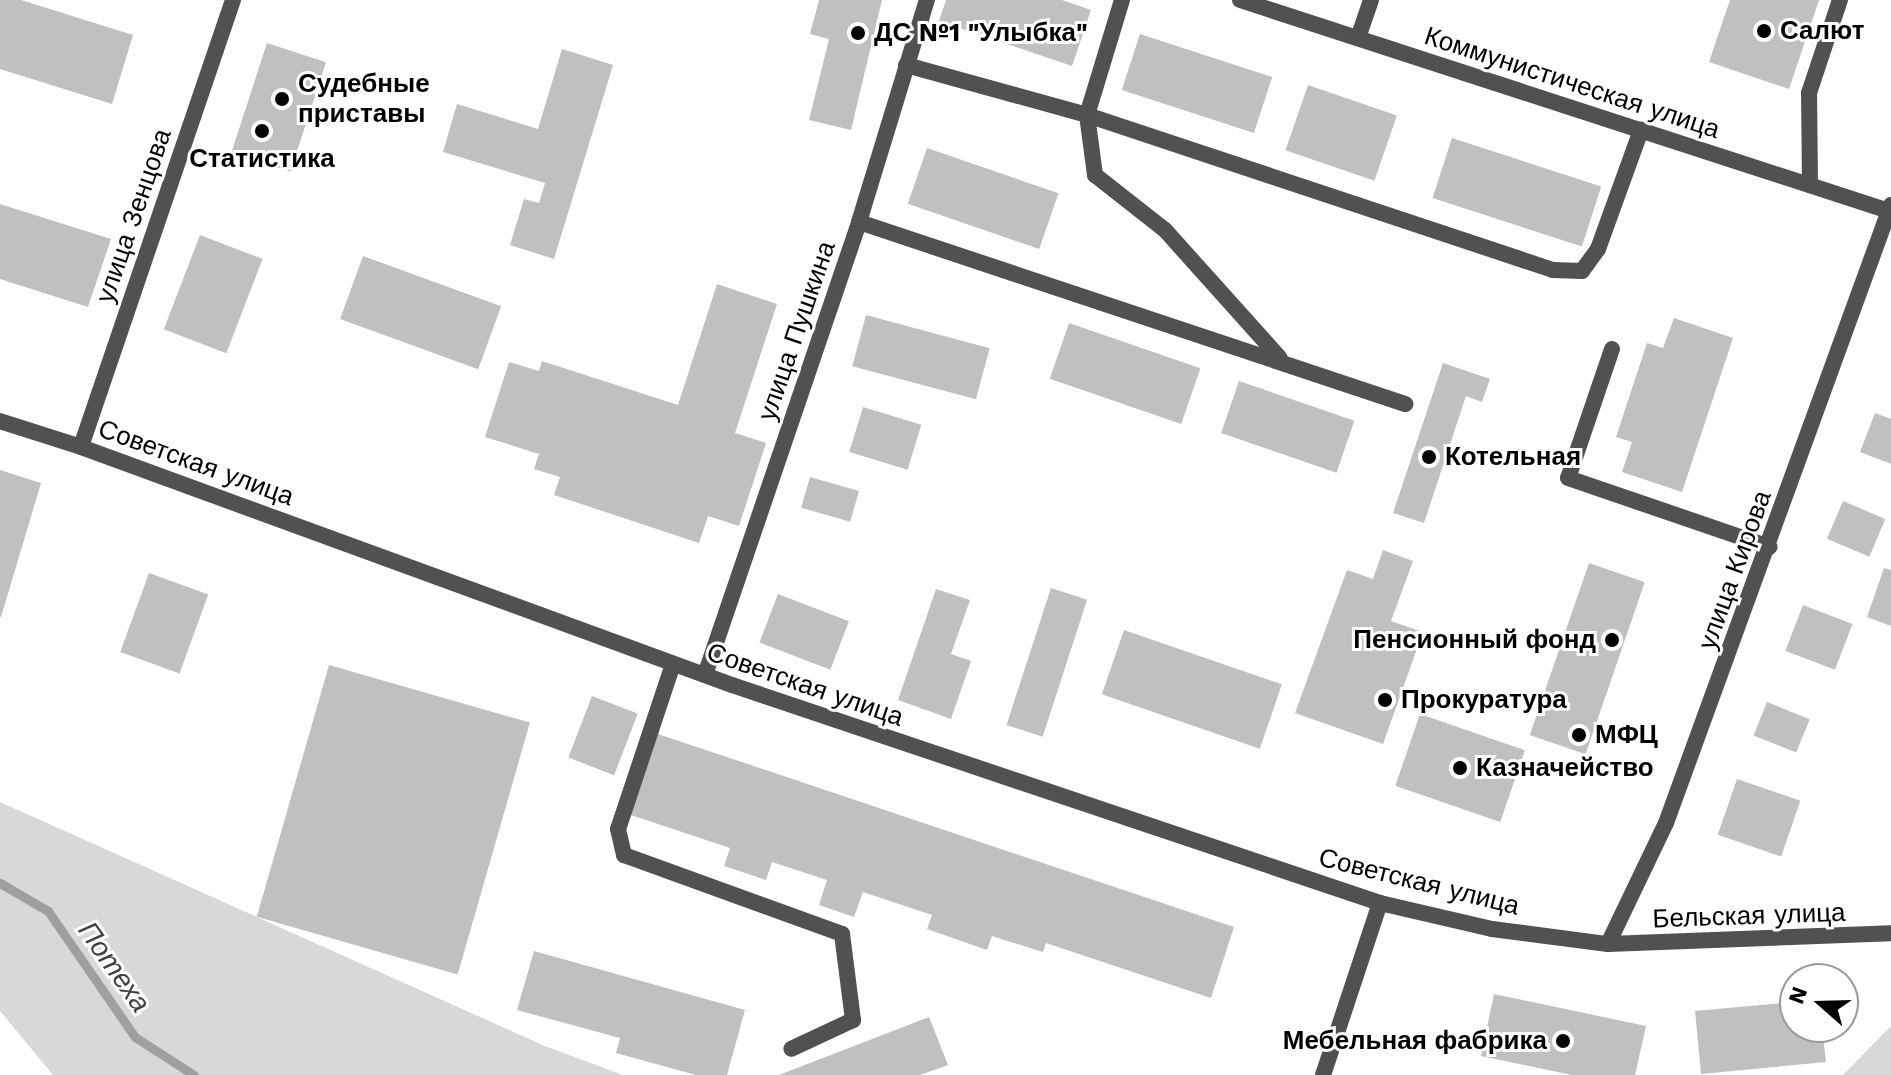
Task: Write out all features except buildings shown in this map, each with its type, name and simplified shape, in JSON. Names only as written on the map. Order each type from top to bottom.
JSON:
[{"type":"street","name":"улица Зенцова","points":[[81,447],[233,0]]},
{"type":"street","name":"улица Пушкина","points":[[705,675],[859,222],[927,0]]},
{"type":"street","points":[[1122,0],[1087,115],[1095,175],[1165,230],[1282,361]]},
{"type":"street","name":"Коммунистическая улица","points":[[1240,0],[1810,185],[1890,208]]},
{"type":"street","points":[[1358,38],[1371,0]]},
{"type":"street","points":[[1810,185],[1809,93],[1840,0]]},
{"type":"street","points":[[906,65],[1087,115],[1553,270],[1582,271],[1598,249],[1641,130]]},
{"type":"street","name":"улица Кирова","points":[[1608,944],[1666,823],[1770,547],[1890,208]]},
{"type":"street","points":[[859,222],[1405,404]]},
{"type":"street","points":[[1612,349],[1568,478],[1770,547]]},
{"type":"street","name":"Советская улица","points":[[0,421],[81,447],[673,664],[1380,903],[1492,929],[1608,944]]},
{"type":"street","points":[[673,664],[618,829],[624,855],[842,934],[853,1020],[791,1049]]},
{"type":"street","points":[[1323,1075],[1380,903]]},
{"type":"street","name":"Бельская улица","points":[[1608,944],[1891,933]]},
{"type":"shaded area","points":[[0,802],[545,1046],[623,1075],[53,1075],[0,1011]]},
{"type":"shaded area","points":[[1891,1026],[1891,1075],[1843,1075]]},
{"type":"waterway","name":"Потеха","points":[[0,883],[48,911],[135,1037],[194,1075]]},
{"type":"place","name":"Салют","points":[[1764,31]]},
{"type":"place","name":"ДС №1 \"Улыбка\"","points":[[858,33]]},
{"type":"place","name":"Судебные приставы","points":[[282,99]]},
{"type":"place","name":"Статистика","points":[[262,131]]},
{"type":"place","name":"Котельная","points":[[1429,457]]},
{"type":"place","name":"Пенсионный фонд","points":[[1612,640]]},
{"type":"place","name":"Прокуратура","points":[[1385,700]]},
{"type":"place","name":"МФЦ","points":[[1579,735]]},
{"type":"place","name":"Казначейство","points":[[1460,768]]},
{"type":"place","name":"Мебельная фабрика","points":[[1563,1041]]}]
